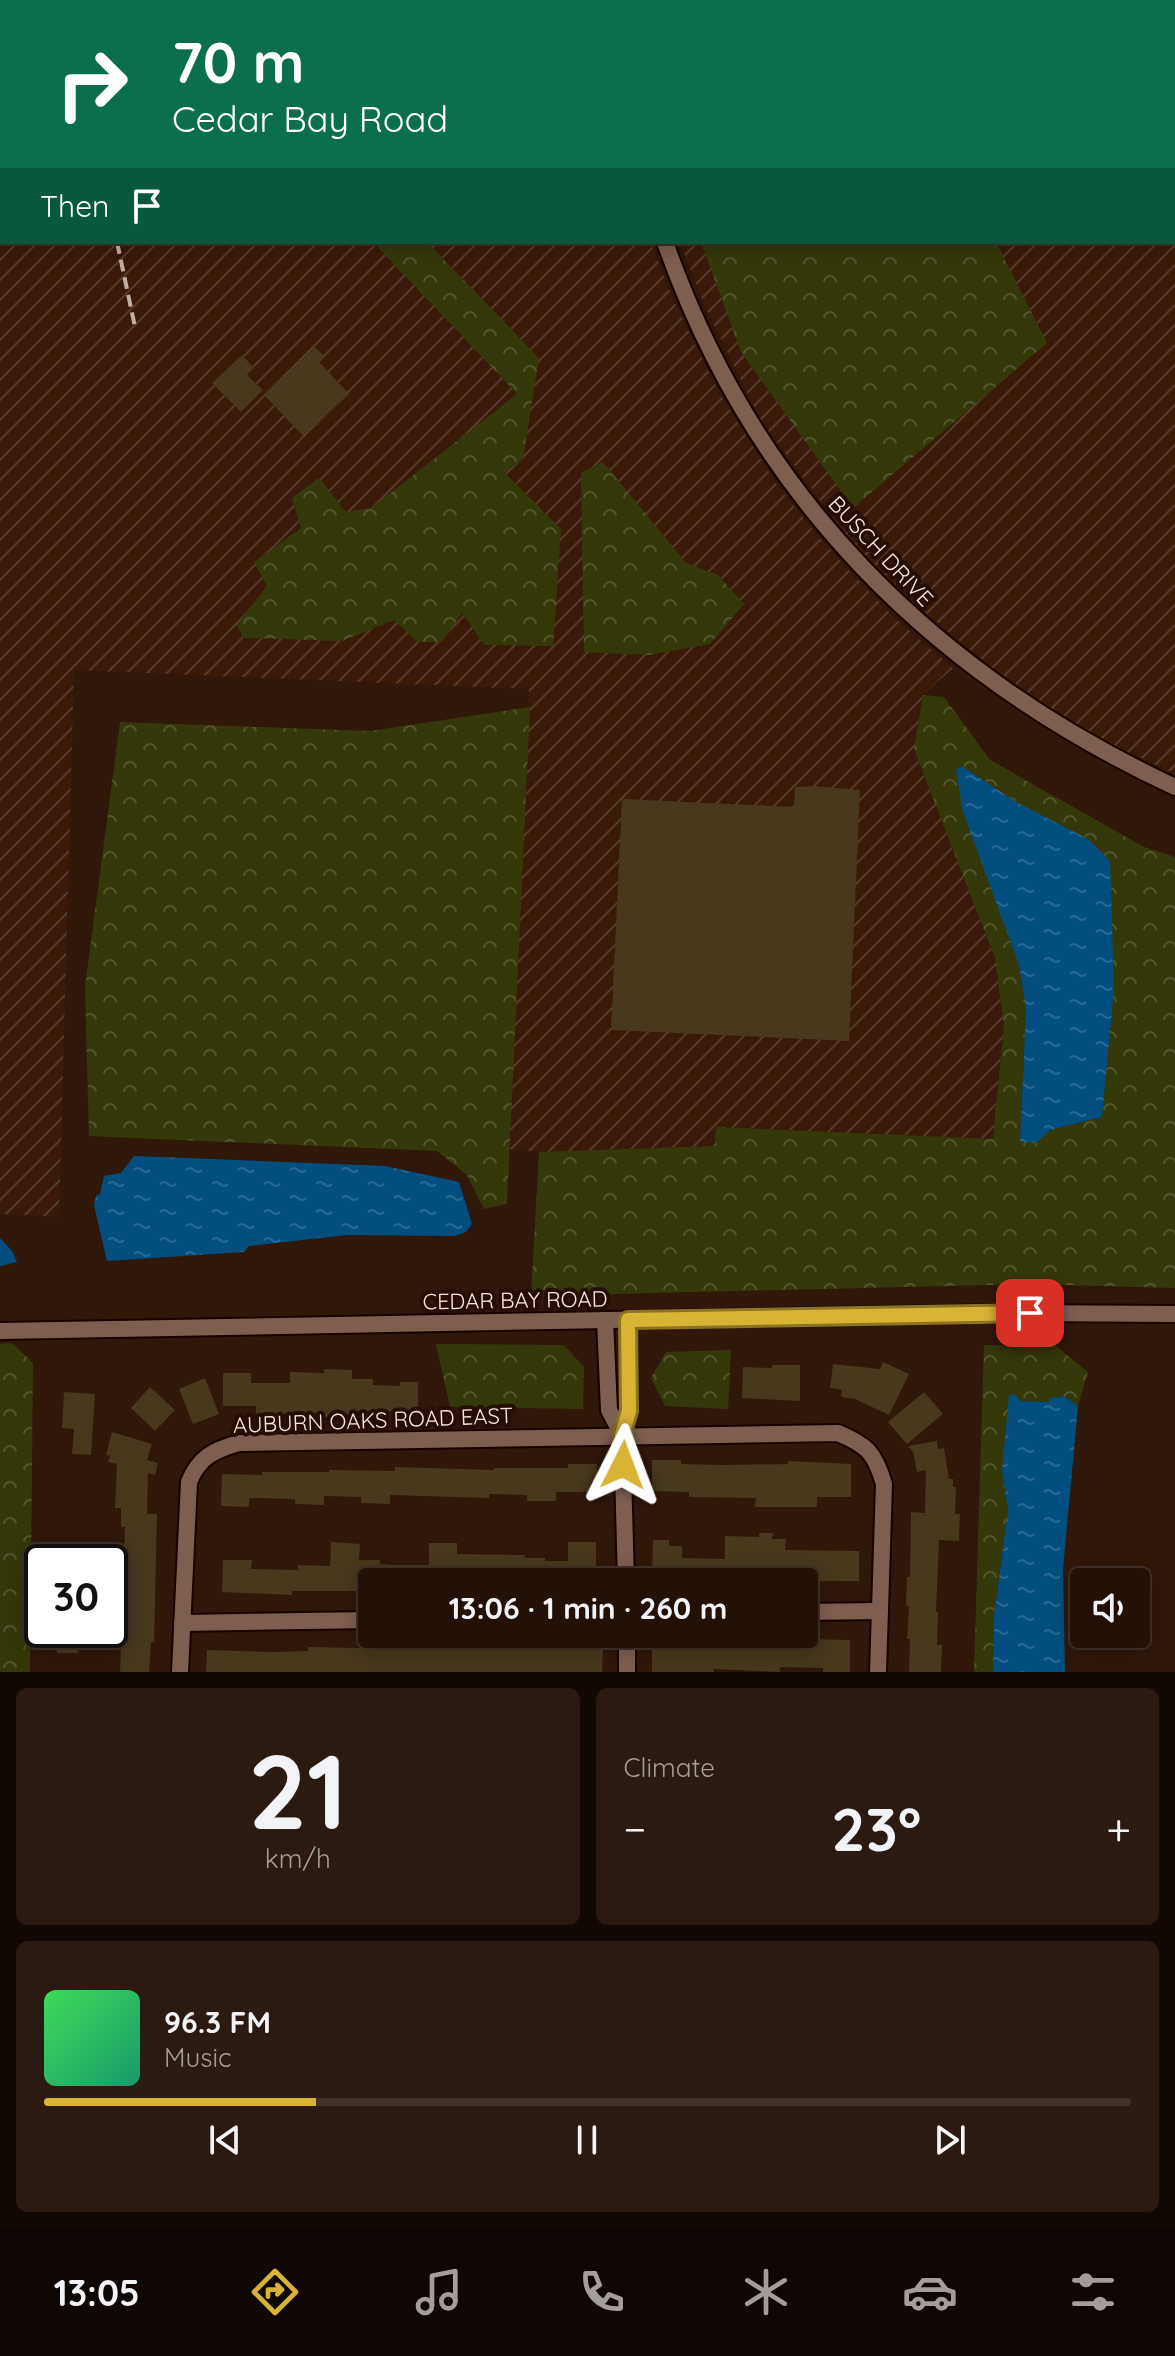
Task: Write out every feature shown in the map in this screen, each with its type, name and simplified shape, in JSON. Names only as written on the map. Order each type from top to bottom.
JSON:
[{"type":"street","name":"BUSCH DRIVE","points":[[666,244],[708,346],[737,400],[775,460],[853,558],[932,636],[1002,689],[1087,743],[1175,787]]},
{"type":"street","name":"CEDAR BAY ROAD","points":[[0,1331],[1001,1313],[1175,1314]]},
{"type":"street","points":[[605,1320],[609,1410],[622,1435]]},
{"type":"street","points":[[626,1568],[622,1435],[629,1411],[628,1320]]},
{"type":"street","name":"AUBURN OAKS ROAD EAST","points":[[180,1672],[189,1482],[206,1455],[221,1448],[239,1443],[838,1433],[857,1441],[878,1462],[884,1484],[878,1672]]},
{"type":"street","points":[[818,1612],[880,1611]]},
{"type":"street","points":[[182,1623],[358,1620]]},
{"type":"street","points":[[627,1648],[627,1672]]},
{"type":"shaded area","points":[[0,244],[652,244],[671,295],[718,391],[776,483],[854,576],[897,620],[953,668],[923,695],[914,749],[995,958],[1004,1025],[993,1139],[716,1127],[716,1146],[539,1152],[509,1149],[529,689],[74,670],[59,1217],[0,1214]]},
{"type":"shaded area","points":[[681,244],[1175,244],[1175,774],[1107,742],[1044,704],[990,666],[922,610],[852,543],[761,421],[704,304]]},
{"type":"green space","points":[[375,244],[429,244],[539,358],[523,459],[505,473],[561,529],[553,646],[485,645],[462,613],[442,642],[417,642],[394,620],[342,641],[243,638],[237,624],[267,586],[254,562],[301,528],[292,498],[319,478],[346,512],[371,508],[517,394]]},
{"type":"green space","points":[[702,244],[997,244],[1047,343],[853,508],[741,352]]},
{"type":"green space","points":[[603,462],[686,563],[718,575],[744,604],[710,644],[649,655],[584,652],[581,473]]},
{"type":"green space","points":[[923,695],[944,697],[990,760],[1144,847],[1175,857],[1175,1288],[1028,1284],[531,1296],[539,1152],[715,1146],[716,1127],[993,1139],[1004,1025],[995,958],[914,749]],"holes":[[[962,766],[1016,802],[1102,1117],[1020,1141],[1026,1009],[1019,965]]]},
{"type":"green space","points":[[530,707],[507,1204],[484,1209],[467,1175],[437,1151],[89,1136],[85,987],[120,722],[370,731]]},
{"type":"green space","points":[[12,1343],[33,1363],[31,1544],[24,1544],[24,1648],[30,1648],[30,1672],[0,1672],[0,1344]]},
{"type":"green space","points":[[436,1344],[564,1345],[584,1367],[583,1409],[450,1407]]},
{"type":"green space","points":[[984,1345],[1056,1346],[1088,1372],[1078,1406],[1065,1397],[1053,1397],[1047,1402],[1020,1401],[1002,1471],[1008,1510],[994,1616],[993,1672],[974,1672]]},
{"type":"green space","points":[[731,1350],[728,1409],[665,1406],[651,1378],[666,1352]]},
{"type":"water","points":[[962,766],[1016,802],[1088,839],[1110,861],[1114,987],[1102,1117],[1050,1130],[1036,1143],[1020,1141],[1026,1009],[1019,965],[963,812],[956,770]]},
{"type":"water","points":[[134,1156],[385,1166],[459,1182],[472,1224],[466,1232],[455,1236],[347,1235],[249,1246],[244,1252],[107,1261],[94,1205],[96,1196],[100,1194],[104,1176],[121,1173]]},
{"type":"water","points":[[0,1238],[12,1251],[17,1262],[0,1266]]},
{"type":"water","points":[[1015,1394],[1020,1401],[1047,1402],[1053,1397],[1065,1397],[1078,1406],[1063,1569],[1065,1672],[993,1672],[994,1616],[1008,1510],[1002,1471],[1009,1395]]},
{"type":"building","points":[[315,347],[324,356],[319,362],[349,394],[303,436],[264,395]]},
{"type":"building","points":[[242,355],[253,367],[246,374],[263,390],[241,412],[212,383]]},
{"type":"building","points":[[795,787],[860,790],[849,1041],[611,1030],[622,799],[794,807]]},
{"type":"building","points":[[883,1362],[909,1374],[889,1415],[855,1399],[841,1397],[842,1390],[830,1388],[833,1364],[880,1369]]},
{"type":"building","points":[[772,1365],[800,1365],[800,1401],[742,1398],[743,1367],[772,1368]]},
{"type":"building","points":[[324,1369],[352,1370],[352,1379],[373,1379],[373,1385],[400,1386],[400,1382],[418,1382],[418,1412],[351,1411],[350,1418],[322,1417],[323,1413],[256,1415],[256,1406],[223,1406],[223,1373],[251,1373],[251,1383],[290,1383],[290,1372],[324,1373]]},
{"type":"building","points":[[205,1378],[219,1414],[193,1424],[179,1389]]},
{"type":"building","points":[[150,1387],[175,1410],[155,1431],[131,1408]]},
{"type":"building","points":[[64,1392],[95,1394],[91,1455],[72,1454],[74,1429],[62,1428]]},
{"type":"building","points":[[924,1392],[943,1414],[907,1444],[888,1422]]},
{"type":"building","points":[[112,1432],[152,1444],[147,1460],[158,1463],[155,1475],[148,1473],[147,1514],[157,1514],[154,1642],[151,1642],[149,1672],[120,1672],[121,1648],[128,1648],[128,1544],[124,1544],[125,1527],[121,1527],[121,1508],[115,1508],[117,1464],[108,1462],[110,1456],[106,1455]]},
{"type":"building","points":[[937,1441],[938,1449],[944,1448],[949,1479],[953,1479],[953,1487],[956,1487],[955,1514],[960,1514],[959,1541],[939,1540],[936,1612],[937,1645],[942,1645],[941,1672],[909,1672],[909,1606],[906,1606],[907,1577],[910,1577],[911,1512],[925,1513],[926,1470],[917,1472],[913,1452],[908,1446]]},
{"type":"building","points":[[652,1460],[722,1465],[788,1464],[788,1461],[851,1464],[851,1497],[817,1497],[817,1507],[755,1507],[756,1498],[689,1497],[689,1492],[652,1491]]},
{"type":"building","points":[[568,1464],[597,1464],[597,1492],[556,1492],[556,1501],[527,1501],[527,1495],[489,1494],[489,1498],[390,1495],[390,1504],[361,1503],[361,1497],[324,1496],[324,1505],[295,1504],[295,1499],[249,1498],[249,1507],[221,1506],[222,1474],[395,1471],[395,1467],[494,1470],[568,1468]]},
{"type":"building","points":[[759,1533],[773,1533],[772,1539],[786,1539],[785,1550],[859,1551],[859,1581],[818,1581],[818,1568],[652,1568],[653,1540],[669,1540],[669,1546],[682,1546],[682,1558],[725,1559],[725,1536],[759,1537]]},
{"type":"building","points":[[331,1542],[360,1544],[359,1560],[380,1560],[380,1564],[392,1565],[429,1565],[429,1543],[457,1543],[457,1554],[525,1555],[525,1558],[545,1558],[545,1561],[568,1561],[568,1542],[596,1542],[596,1568],[358,1568],[358,1591],[292,1591],[292,1595],[222,1592],[223,1560],[252,1560],[251,1569],[298,1570],[298,1565],[330,1566]]},
{"type":"building","points":[[818,1639],[850,1640],[850,1672],[780,1667],[780,1672],[714,1669],[714,1672],[652,1672],[652,1648],[818,1648]]},
{"type":"building","points":[[308,1647],[603,1648],[602,1672],[206,1672],[207,1650],[275,1652],[308,1651]]},
{"type":"building","points":[[57,1648],[78,1648],[78,1653],[57,1653]]},
{"type":"railway","points":[[117,244],[135,327]]},
{"type":"route","points":[[623,1465],[622,1435],[629,1411],[628,1320],[1030,1313]]}]
